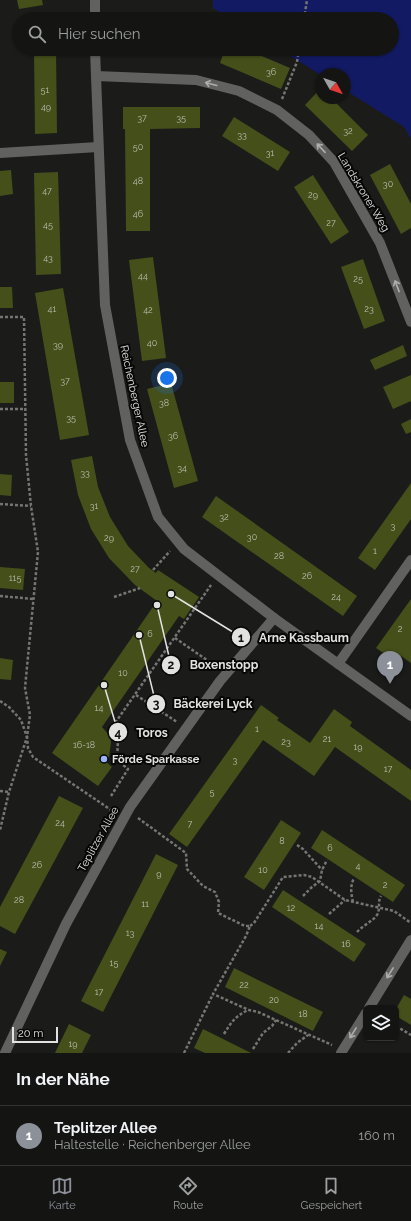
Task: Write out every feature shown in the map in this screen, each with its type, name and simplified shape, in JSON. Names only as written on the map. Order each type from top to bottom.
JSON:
[{"type":"street","points":[[95,0],[95,12]]},
{"type":"street","name":"Reichenberger Allee","points":[[96,56],[98,147],[105,305],[130,440],[158,517],[184,549],[274,618],[411,716]]},
{"type":"street","name":"Landskroner Weg","points":[[96,76],[196,80],[239,91],[277,110],[309,135],[334,162],[380,243],[411,322]]},
{"type":"street","points":[[0,153],[98,147]]},
{"type":"street","points":[[338,664],[411,560]]},
{"type":"street","name":"Teplitzer Allee","points":[[5,1053],[66,924],[126,814],[226,674],[274,618]]},
{"type":"street","points":[[371,1005],[411,940]]},
{"type":"street","points":[[342,1051],[363,1017]]},
{"type":"path","points":[[305,12],[307,0]]},
{"type":"path","points":[[277,110],[297,62],[298,56]]},
{"type":"path","points":[[0,317],[24,317],[26,456],[31,506],[38,552],[25,688],[30,715],[27,737],[9,792],[0,830]]},
{"type":"path","points":[[0,409],[26,409]]},
{"type":"path","points":[[0,504],[31,506]]},
{"type":"path","points":[[153,570],[179,542]]},
{"type":"path","points":[[111,796],[128,769],[117,760],[118,740],[113,726],[218,575]]},
{"type":"path","points":[[114,598],[140,588]]},
{"type":"path","points":[[0,596],[34,599]]},
{"type":"path","points":[[175,638],[226,674]]},
{"type":"path","points":[[136,695],[186,728]]},
{"type":"path","points":[[0,701],[9,707],[21,720],[27,737],[28,748],[33,757],[186,853],[187,869],[203,886],[215,892],[219,902],[218,914],[244,926],[250,926]]},
{"type":"path","points":[[0,791],[9,792]]},
{"type":"path","points":[[297,845],[303,849],[322,870]]},
{"type":"path","points":[[302,896],[320,881],[322,870],[327,860]]},
{"type":"path","points":[[184,1053],[213,994],[246,936],[250,926],[254,923],[283,877],[304,875],[312,877],[320,881],[345,900],[394,911],[411,923]]},
{"type":"path","points":[[353,902],[351,886],[354,878]]},
{"type":"path","points":[[357,932],[377,914],[380,909],[378,904],[381,896]]},
{"type":"path","points":[[329,914],[345,900]]},
{"type":"path","points":[[213,994],[249,1010],[258,1012],[342,1051]]},
{"type":"path","points":[[224,1034],[229,1025],[239,1014],[249,1010]]},
{"type":"path","points":[[253,1049],[263,1032],[272,1026],[276,1020]]},
{"type":"path","points":[[399,1028],[411,1035]]},
{"type":"path","points":[[288,1053],[297,1043],[309,1035]]},
{"type":"shaded area","points":[[213,0],[411,0],[411,139],[404,127],[351,94],[351,68],[315,68],[315,71],[290,56],[399,56],[399,12],[220,12],[213,8]]},
{"type":"building","points":[[17,0],[42,0],[43,5],[19,9]]},
{"type":"building","points":[[34,56],[56,56],[57,133],[35,134]]},
{"type":"building","points":[[222,56],[262,56],[290,68],[281,89],[220,63]]},
{"type":"building","points":[[315,94],[315,104],[337,104],[368,135],[352,151],[305,105]]},
{"type":"building","points":[[123,107],[200,107],[200,128],[150,129],[150,231],[126,231],[125,129],[123,129]]},
{"type":"building","points":[[234,117],[290,152],[278,171],[222,136]]},
{"type":"building","points":[[390,164],[411,204],[411,228],[401,234],[370,175]]},
{"type":"building","points":[[11,170],[13,194],[0,196],[0,171]]},
{"type":"building","points":[[58,172],[61,274],[36,275],[34,173]]},
{"type":"building","points":[[313,175],[349,232],[331,244],[294,187]]},
{"type":"building","points":[[153,257],[166,358],[142,361],[129,260]]},
{"type":"building","points":[[363,259],[385,321],[364,329],[341,267]]},
{"type":"building","points":[[0,287],[12,287],[13,308],[0,308]]},
{"type":"building","points":[[63,288],[89,435],[60,440],[35,293]]},
{"type":"building","points":[[403,345],[407,356],[375,370],[370,360]]},
{"type":"building","points":[[411,375],[411,401],[393,409],[383,387]]},
{"type":"building","points":[[0,382],[14,382],[14,403],[0,403]]},
{"type":"building","points":[[171,383],[198,481],[174,488],[147,389]]},
{"type":"building","points":[[411,419],[411,432],[406,434],[401,424]]},
{"type":"building","points":[[92,456],[98,487],[110,517],[128,546],[149,568],[156,573],[158,570],[199,597],[184,619],[179,616],[102,727],[109,735],[111,742],[109,757],[106,762],[112,767],[98,786],[52,753],[157,601],[135,585],[109,558],[91,529],[78,495],[71,460]]},
{"type":"building","points":[[0,474],[12,475],[11,496],[0,495]]},
{"type":"building","points":[[411,483],[411,519],[375,570],[358,558]]},
{"type":"building","points":[[216,496],[357,596],[343,616],[202,517]]},
{"type":"building","points":[[0,567],[25,569],[23,590],[0,588]]},
{"type":"building","points":[[411,599],[411,663],[401,656],[397,662],[376,648]]},
{"type":"building","points":[[0,658],[13,660],[11,680],[0,679]]},
{"type":"building","points":[[261,705],[279,718],[277,720],[310,743],[334,709],[352,722],[350,726],[411,770],[411,801],[335,747],[314,776],[263,740],[187,847],[169,834]]},
{"type":"building","points":[[59,796],[83,808],[15,934],[0,926],[0,907]]},
{"type":"building","points":[[281,820],[301,833],[264,890],[244,877]]},
{"type":"building","points":[[322,830],[405,885],[393,902],[311,848]]},
{"type":"building","points":[[156,854],[178,865],[103,1012],[81,1001]]},
{"type":"building","points":[[283,890],[366,944],[354,962],[272,907]]},
{"type":"building","points":[[0,949],[7,952],[0,966]]},
{"type":"building","points":[[234,968],[323,1012],[313,1031],[225,987]]},
{"type":"building","points":[[404,995],[411,999],[411,1025],[399,1018],[398,1005]]},
{"type":"building","points":[[69,1024],[91,1035],[82,1053],[55,1053]]},
{"type":"building","points":[[203,1029],[251,1053],[205,1053],[194,1048]]},
{"type":"place","name":"Arne Kassbaum","points":[[171,594]]},
{"type":"place","name":"Boxenstopp","points":[[157,605]]},
{"type":"place","name":"Bäckerei Lyck","points":[[139,635]]},
{"type":"place","name":"Teplitzer Allee","points":[[390,684]]},
{"type":"place","name":"Toros","points":[[104,685]]},
{"type":"place","name":"Förde Sparkasse","points":[[104,759]]}]
